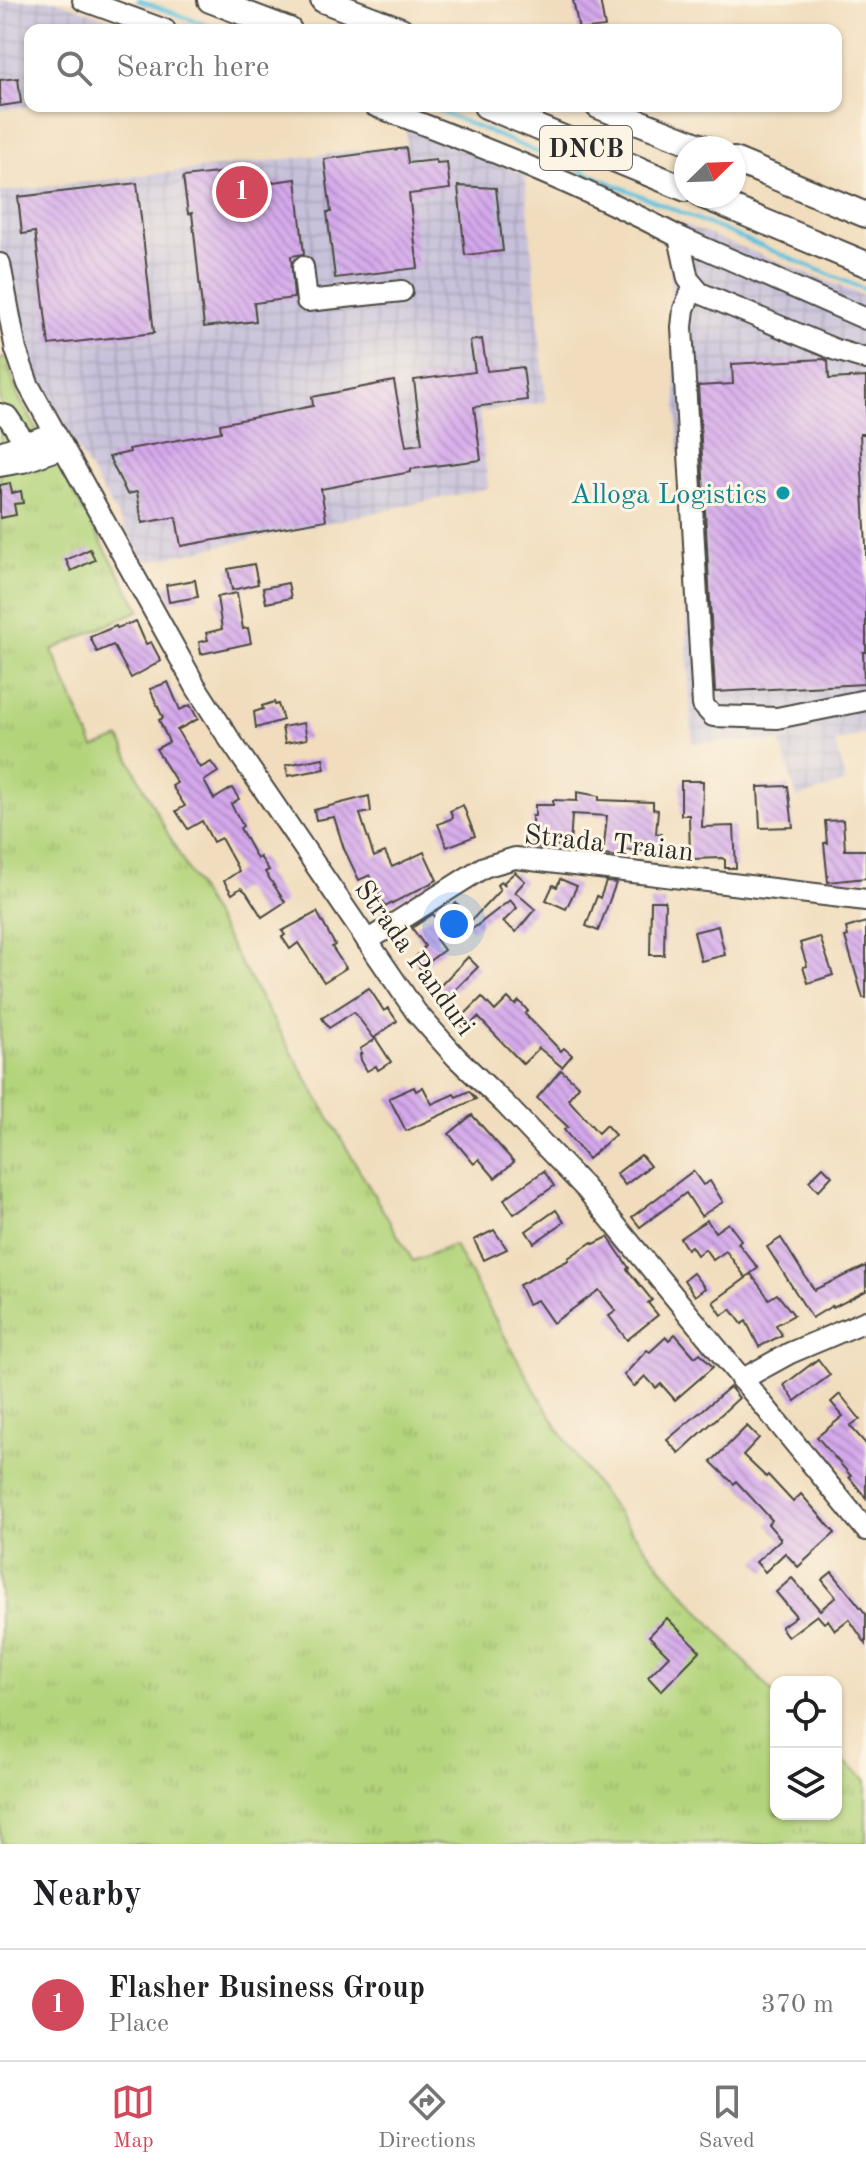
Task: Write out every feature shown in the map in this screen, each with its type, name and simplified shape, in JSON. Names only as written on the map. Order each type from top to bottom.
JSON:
[{"type":"main road","points":[[210,0],[273,24]]},
{"type":"main road","points":[[323,0],[385,24]]},
{"type":"main road","name":"DNCB","points":[[500,112],[674,184]]},
{"type":"main road","name":"DNCB","points":[[613,112],[674,136]]},
{"type":"main road","points":[[746,165],[866,215]]},
{"type":"main road","points":[[732,208],[866,264]]},
{"type":"street","points":[[83,0],[149,24]]},
{"type":"street","points":[[391,112],[519,160],[610,200],[679,237],[866,319]]},
{"type":"street","points":[[679,237],[688,279],[700,293],[827,347],[866,359]]},
{"type":"street","name":"Strada Panduri","points":[[0,264],[8,351],[196,687],[236,750],[436,1036],[585,1188],[866,1530]]},
{"type":"street","points":[[303,267],[307,301],[402,291]]},
{"type":"street","points":[[693,288],[684,309],[682,327],[703,705],[713,716],[777,718],[866,700]]},
{"type":"street","points":[[0,414],[7,416],[26,444]]},
{"type":"street","points":[[0,452],[26,444],[58,441]]},
{"type":"street","points":[[0,466],[23,462],[58,441]]},
{"type":"street","name":"Strada Traian","points":[[367,941],[484,867],[515,858],[866,900]]},
{"type":"street","points":[[741,1380],[790,1353],[866,1321]]},
{"type":"shaded area","points":[[0,0],[55,0],[122,24],[24,24],[24,107],[0,110]]},
{"type":"shaded area","points":[[406,128],[525,175],[546,402],[479,412],[488,488],[145,562],[29,361],[0,260],[0,192],[407,145]]},
{"type":"shaded area","points":[[668,218],[866,297],[866,734],[835,742],[846,782],[797,798],[780,741],[692,743]]},
{"type":"green space","points":[[5,358],[19,398],[140,610],[52,650],[94,748],[120,738],[192,877],[413,1261],[454,1245],[538,1395],[594,1482],[660,1565],[770,1690],[770,1820],[842,1820],[842,1760],[866,1780],[866,1844],[0,1844],[0,359]]},
{"type":"building","points":[[573,0],[600,0],[604,24],[578,24]]},
{"type":"building","points":[[18,78],[21,103],[0,106],[0,80]]},
{"type":"building","points":[[406,148],[408,163],[447,162],[450,189],[409,194],[418,268],[335,278],[324,159]]},
{"type":"building","points":[[242,170],[244,186],[296,179],[304,254],[291,256],[294,298],[254,303],[256,321],[204,327],[192,213],[188,214],[183,177]]},
{"type":"building","points":[[137,183],[154,333],[49,345],[35,232],[22,234],[18,197]]},
{"type":"building","points":[[458,186],[496,188],[503,251],[465,255]]},
{"type":"building","points":[[482,339],[487,371],[523,367],[527,400],[474,407],[481,460],[411,469],[411,472],[321,489],[326,520],[181,546],[176,517],[142,523],[137,492],[127,494],[109,457],[130,452],[129,449],[221,432],[220,424],[313,406],[312,397],[394,381],[406,446],[422,444],[414,380],[475,372],[470,341]]},
{"type":"building","name":"Alloga Logistics","points":[[828,361],[829,379],[866,377],[866,434],[860,434],[866,546],[864,684],[715,692],[698,386],[733,384],[732,364]]},
{"type":"building","points":[[10,483],[12,493],[21,491],[23,503],[14,504],[16,515],[0,518],[0,485]]},
{"type":"building","points":[[90,549],[95,560],[71,571],[66,560]]},
{"type":"building","points":[[254,564],[258,584],[232,590],[228,569]]},
{"type":"building","points":[[195,580],[198,597],[169,602],[166,585]]},
{"type":"building","points":[[288,583],[291,598],[266,603],[263,588]]},
{"type":"building","points":[[237,593],[243,629],[248,628],[251,643],[201,654],[199,642],[208,640],[206,633],[222,629],[217,597]]},
{"type":"building","points":[[136,621],[146,644],[151,642],[161,661],[131,678],[113,645],[97,652],[90,637]]},
{"type":"building","points":[[168,682],[180,710],[190,705],[198,719],[177,730],[200,768],[211,762],[218,772],[204,781],[214,799],[232,788],[239,799],[231,804],[243,826],[240,828],[257,859],[260,857],[269,870],[265,872],[285,902],[262,917],[246,892],[241,888],[232,894],[224,881],[239,871],[221,838],[213,842],[202,821],[188,829],[176,811],[185,806],[172,786],[177,783],[156,749],[169,742],[159,720],[163,718],[150,689]]},
{"type":"building","points":[[274,702],[278,704],[283,720],[256,728],[254,712]]},
{"type":"building","points":[[304,723],[307,739],[285,743],[282,727]]},
{"type":"building","points":[[323,758],[325,769],[288,776],[286,765]]},
{"type":"building","points":[[681,781],[703,781],[702,827],[734,826],[736,868],[725,868],[722,858],[690,859],[689,815],[681,815]]},
{"type":"building","points":[[788,786],[793,827],[760,828],[758,787]]},
{"type":"building","points":[[577,792],[599,796],[599,800],[653,802],[653,809],[658,810],[656,834],[661,834],[660,847],[656,847],[656,852],[620,849],[620,857],[603,855],[607,816],[572,814],[570,846],[532,847],[535,805],[553,805],[553,800],[577,801]]},
{"type":"building","points":[[369,796],[371,812],[360,814],[374,857],[385,852],[392,867],[424,852],[437,880],[385,907],[370,875],[359,880],[344,849],[334,817],[316,820],[314,810]]},
{"type":"building","points":[[463,805],[475,836],[447,847],[438,824],[453,818],[450,811]]},
{"type":"building","points":[[843,820],[845,850],[866,850],[866,878],[828,882],[825,821]]},
{"type":"building","points":[[515,872],[525,881],[515,892],[535,909],[516,932],[503,922],[517,908],[510,900],[471,930],[467,925],[500,890],[497,885],[501,881],[505,885],[504,882]]},
{"type":"building","points":[[560,879],[577,886],[566,909],[546,900],[553,885],[557,887]]},
{"type":"building","points":[[606,882],[616,883],[598,931],[586,926],[597,896],[600,898]]},
{"type":"building","points":[[651,901],[665,901],[664,955],[650,955]]},
{"type":"building","points":[[456,903],[467,916],[436,939],[444,950],[420,968],[414,959],[425,946],[412,928],[433,914],[436,918]]},
{"type":"building","points":[[317,912],[335,945],[332,947],[346,968],[324,982],[298,943],[290,949],[282,937],[285,935],[282,931]]},
{"type":"building","points":[[866,922],[866,998],[863,998],[845,937],[848,936],[846,928]]},
{"type":"building","points":[[718,926],[725,955],[701,961],[694,932]]},
{"type":"building","points":[[820,937],[833,975],[808,983],[800,943]]},
{"type":"building","points":[[468,957],[478,967],[447,998],[437,989]]},
{"type":"building","points":[[369,988],[384,1011],[388,1008],[397,1021],[374,1038],[354,1012],[329,1028],[322,1018]]},
{"type":"building","points":[[482,997],[495,1011],[508,998],[515,1005],[519,1001],[528,1011],[525,1014],[561,1051],[564,1048],[572,1055],[562,1067],[539,1048],[523,1064],[478,1017],[466,1029],[458,1021]]},
{"type":"building","points":[[376,1039],[391,1062],[378,1070],[376,1066],[367,1071],[360,1049]]},
{"type":"building","points":[[561,1070],[579,1086],[568,1099],[598,1133],[606,1125],[615,1135],[588,1159],[564,1130],[568,1127],[537,1098]]},
{"type":"building","points":[[414,1087],[416,1091],[423,1087],[432,1104],[469,1091],[476,1099],[406,1131],[389,1098]]},
{"type":"building","points":[[472,1115],[514,1162],[495,1178],[479,1159],[474,1164],[449,1134]]},
{"type":"building","points":[[641,1155],[650,1166],[625,1185],[616,1174]]},
{"type":"building","points":[[823,1167],[832,1176],[818,1191],[809,1181]]},
{"type":"building","points":[[544,1171],[554,1186],[514,1214],[504,1199]]},
{"type":"building","points":[[693,1171],[703,1185],[710,1181],[723,1202],[701,1216],[686,1193],[640,1227],[632,1217]]},
{"type":"building","points":[[556,1210],[564,1222],[534,1243],[526,1231]]},
{"type":"building","points":[[707,1220],[715,1232],[728,1223],[741,1240],[738,1243],[758,1268],[746,1277],[751,1274],[769,1299],[777,1294],[794,1315],[776,1325],[782,1335],[759,1347],[746,1321],[742,1324],[731,1309],[722,1315],[713,1302],[746,1278],[726,1251],[713,1260],[705,1249],[697,1255],[691,1246],[687,1249],[680,1238]]},
{"type":"building","points":[[494,1230],[507,1249],[484,1260],[474,1240]]},
{"type":"building","points":[[608,1237],[627,1269],[652,1300],[648,1303],[658,1315],[627,1340],[609,1316],[616,1311],[599,1290],[553,1323],[537,1300],[528,1304],[519,1285],[569,1260],[592,1242],[594,1244]]},
{"type":"building","points":[[781,1238],[814,1290],[866,1266],[866,1291],[812,1318],[767,1247]]},
{"type":"building","points":[[693,1273],[705,1288],[695,1296],[684,1280]]},
{"type":"building","points":[[675,1334],[695,1357],[700,1353],[713,1367],[675,1400],[661,1384],[656,1388],[645,1376],[634,1387],[624,1375],[647,1350],[650,1352],[666,1337],[669,1340]]},
{"type":"building","points":[[818,1359],[830,1375],[795,1401],[784,1385]]},
{"type":"building","points":[[730,1387],[739,1398],[679,1453],[667,1440]]},
{"type":"building","points":[[840,1394],[860,1419],[850,1426],[866,1444],[866,1498],[817,1437],[843,1416],[831,1402]]},
{"type":"building","points":[[747,1426],[759,1438],[743,1455],[766,1477],[768,1475],[793,1502],[801,1494],[835,1533],[798,1567],[785,1553],[765,1572],[756,1562],[781,1539],[768,1524],[772,1520],[736,1481],[734,1484],[711,1462]]},
{"type":"building","points":[[832,1572],[866,1614],[866,1644],[849,1619],[835,1630],[828,1620],[824,1623],[817,1615],[788,1637],[781,1627],[796,1616],[776,1592],[792,1578],[820,1610],[836,1597],[822,1580]]},
{"type":"building","points":[[667,1618],[700,1651],[661,1691],[648,1677],[669,1656],[649,1636]]},
{"type":"waterway","points":[[138,0],[204,24]]},
{"type":"waterway","points":[[441,112],[866,290]]},
{"type":"place","name":"Flasher Business Group","points":[[242,192]]},
{"type":"place","name":"Alloga Logistics","points":[[783,493]]}]
